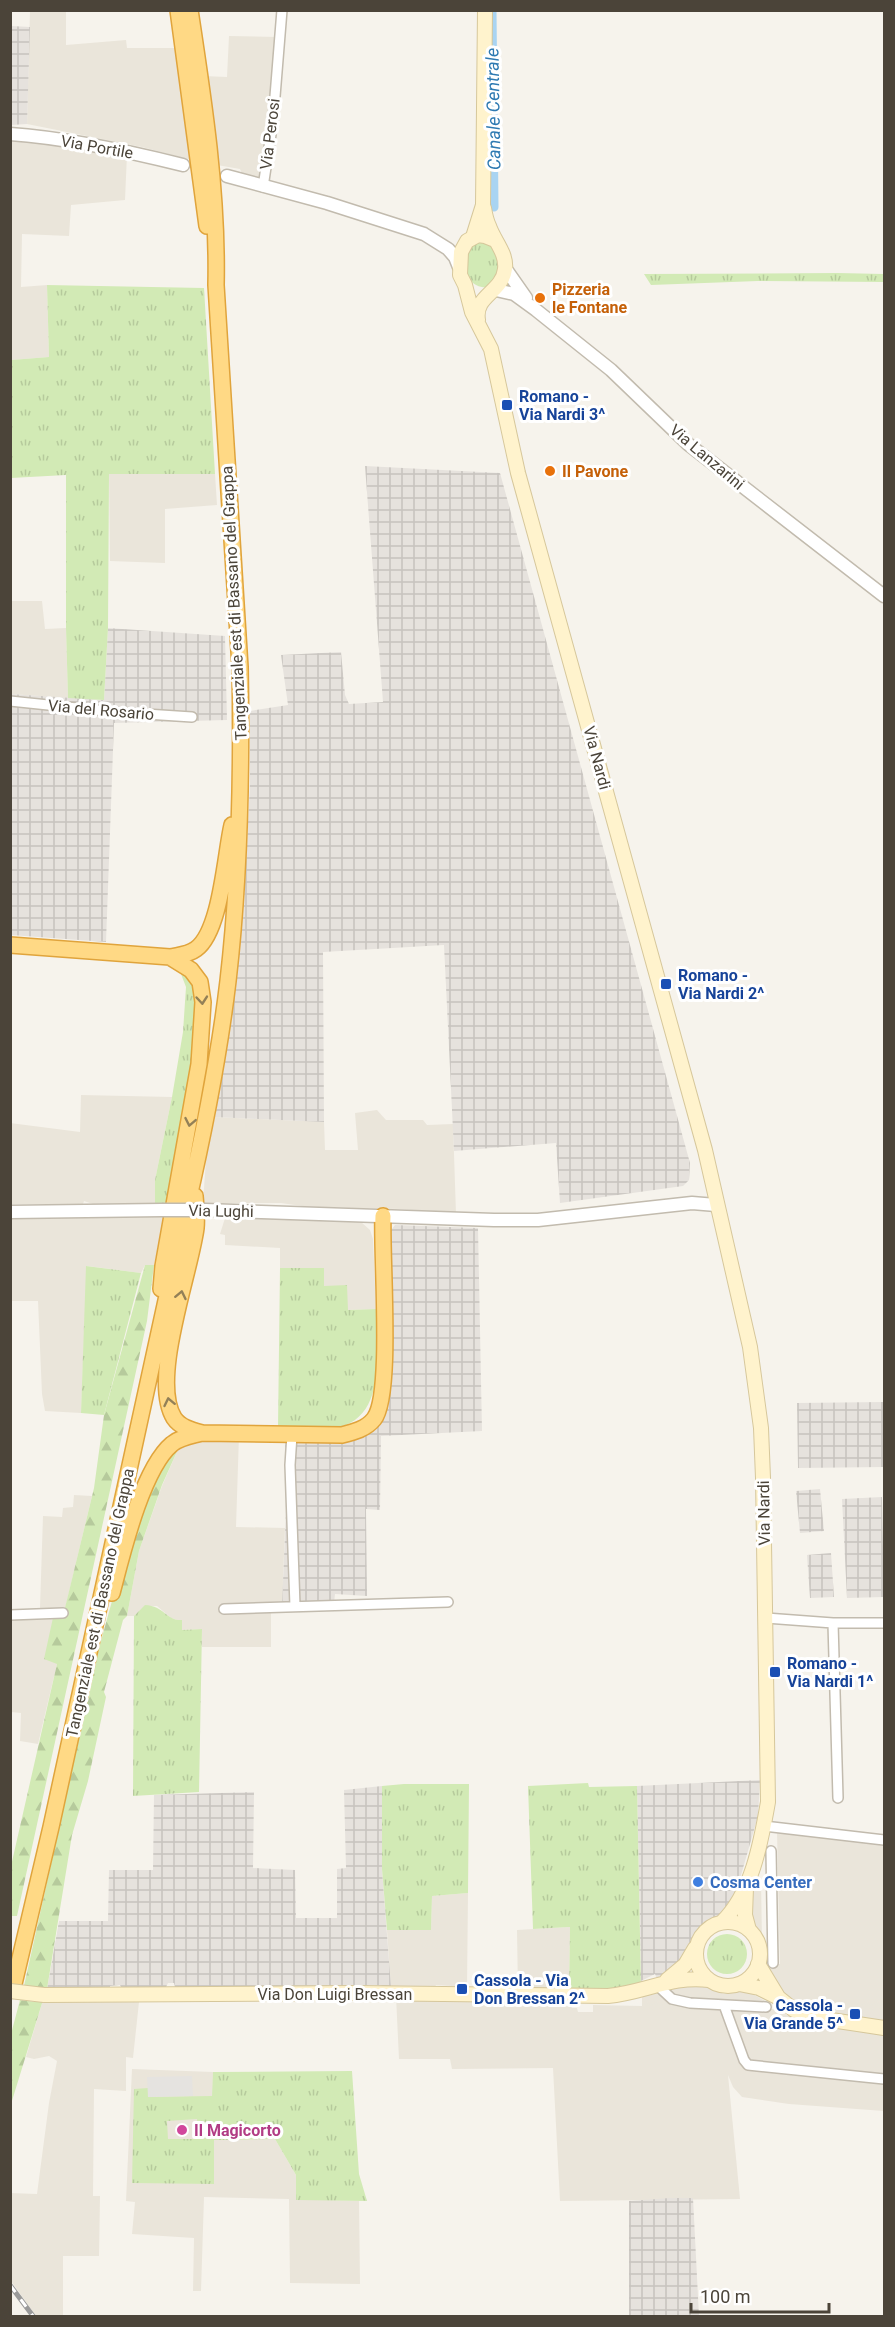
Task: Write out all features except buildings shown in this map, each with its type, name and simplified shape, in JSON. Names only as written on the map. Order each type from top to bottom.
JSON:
[{"type":"highway","name":"Tangenziale est di Bassano del Grappa","points":[[12,1990],[195,1171],[214,1078],[228,981],[238,856],[240,667],[216,285],[178,10]]},
{"type":"highway","name":"Tangenziale est di Bassano del Grappa","points":[[190,10],[205,117],[217,232],[216,285]]},
{"type":"highway","points":[[10,945],[170,957],[187,955],[198,948],[213,921],[240,790]]},
{"type":"highway","points":[[160,1332],[162,1266],[199,1064],[203,1002],[200,982],[192,970],[170,957]]},
{"type":"highway","points":[[195,1171],[196,1227],[178,1307],[166,1387],[168,1400],[176,1420],[185,1428],[202,1433]]},
{"type":"highway","points":[[91,1643],[108,1610],[130,1529],[152,1473],[171,1445],[182,1437],[202,1433],[342,1435],[359,1431],[375,1418],[381,1398],[385,1361],[383,1216]]},
{"type":"main road","points":[[479,325],[477,312],[482,300],[501,284],[505,268],[502,251],[495,240],[483,205],[485,10]]},
{"type":"main road","points":[[459,267],[461,252],[470,239],[483,205]]},
{"type":"main road","points":[[470,239],[485,236],[495,240]]},
{"type":"main road","name":"Via Nardi","points":[[459,267],[470,305],[493,359],[518,473],[669,1016],[740,1295],[756,1381],[762,1448],[768,1802],[764,1826],[748,1880],[730,1915],[721,1923]]},
{"type":"main road","points":[[465,285],[474,292],[493,291]]},
{"type":"main road","name":"Via Nardi","points":[[748,1880],[745,1915],[748,1930]]},
{"type":"main road","points":[[739,1984],[754,1972],[758,1964],[758,1946],[748,1930],[739,1924],[721,1923],[711,1927],[697,1944],[697,1962],[700,1970],[709,1980],[723,1985],[739,1984],[759,1988],[779,1998],[794,2010],[811,2017],[885,2028]]},
{"type":"main road","name":"Via Don Luigi Bressan","points":[[657,1985],[674,1976],[686,1965],[697,1944]]},
{"type":"main road","points":[[758,1964],[779,1998]]},
{"type":"main road","name":"Via Don Luigi Bressan","points":[[12,1990],[44,1995],[356,1993],[608,1996],[629,1994],[681,1979],[709,1980]]},
{"type":"street","name":"Via Perosi","points":[[282,10],[273,120],[263,187],[380,219],[433,239]]},
{"type":"street","name":"Via Portile","points":[[10,134],[38,136],[136,153],[183,165]]},
{"type":"street","points":[[227,176],[263,187]]},
{"type":"street","points":[[433,239],[454,244],[470,239]]},
{"type":"street","points":[[433,239],[448,249],[455,257],[459,267]]},
{"type":"street","name":"Via Lanzarini","points":[[505,268],[520,292],[536,310]]},
{"type":"street","name":"Via Lanzarini","points":[[493,291],[513,294],[536,310],[611,370],[688,444],[885,596]]},
{"type":"street","name":"Via del Rosario","points":[[10,701],[192,717]]},
{"type":"street","name":"Via Lughi","points":[[10,1212],[205,1210],[538,1220],[715,1199]]},
{"type":"street","points":[[292,1435],[290,1465],[294,1606]]},
{"type":"street","points":[[224,1609],[448,1602]]},
{"type":"street","points":[[10,1615],[63,1613]]},
{"type":"street","points":[[766,1618],[833,1623],[885,1623]]},
{"type":"street","points":[[833,1623],[838,1798]]},
{"type":"street","points":[[764,1826],[885,1840]]},
{"type":"street","points":[[771,1851],[773,1963]]},
{"type":"street","points":[[748,1880],[771,1880]]},
{"type":"street","points":[[657,1985],[672,1999],[690,2003],[766,2007]]},
{"type":"street","points":[[724,2005],[744,2060],[748,2065],[885,2079]]},
{"type":"shaded area","points":[[30,11],[66,11],[66,45],[126,40],[127,48],[178,48],[192,160],[142,147],[27,124]]},
{"type":"shaded area","points":[[11,26],[30,27],[27,124],[11,125]]},
{"type":"shaded area","points":[[229,36],[278,37],[272,108],[260,180],[243,176],[240,169],[217,165],[203,76],[227,77]]},
{"type":"shaded area","points":[[11,135],[127,154],[125,200],[71,205],[69,236],[22,234],[21,287],[47,285],[49,357],[11,360]]},
{"type":"shaded area","points":[[365,466],[500,473],[690,1163],[689,1180],[683,1186],[560,1203],[556,1143],[454,1151],[444,945],[323,952],[324,1122],[215,1117],[233,1007],[244,903],[250,783],[250,711],[288,705],[281,655],[341,652],[345,695],[349,704],[383,702]]},
{"type":"shaded area","points":[[109,474],[215,474],[217,505],[165,509],[165,563],[110,561]]},
{"type":"shaded area","points":[[11,601],[42,601],[45,629],[66,628],[68,698],[11,694]]},
{"type":"shaded area","points":[[108,628],[225,636],[227,720],[114,723],[106,942],[11,935],[10,694],[104,700]]},
{"type":"shaded area","points":[[81,1095],[172,1097],[155,1180],[155,1203],[93,1204],[84,1201],[83,1204],[11,1204],[10,1123],[80,1132]]},
{"type":"shaded area","points":[[377,1110],[386,1120],[423,1120],[427,1125],[453,1124],[456,1214],[401,1209],[309,1207],[281,1203],[203,1203],[206,1159],[215,1117],[324,1122],[325,1150],[358,1150],[355,1113]]},
{"type":"shaded area","points":[[165,1214],[154,1265],[145,1265],[141,1273],[87,1266],[81,1413],[45,1411],[42,1394],[38,1301],[11,1301],[10,1215]]},
{"type":"shaded area","points":[[226,1215],[346,1219],[361,1222],[370,1230],[373,1239],[376,1309],[347,1310],[324,1286],[324,1268],[280,1268],[280,1248],[225,1245],[225,1235],[220,1234]]},
{"type":"shaded area","points":[[395,1225],[478,1228],[482,1431],[381,1436],[380,1510],[366,1509],[367,1596],[335,1594],[334,1603],[282,1606],[286,1510],[285,1437],[325,1439],[374,1419],[388,1234]]},
{"type":"shaded area","points":[[884,1402],[884,1467],[798,1468],[797,1403]]},
{"type":"shaded area","points":[[239,1435],[236,1527],[285,1528],[282,1605],[271,1605],[271,1647],[202,1647],[202,1629],[182,1630],[177,1620],[171,1618],[157,1606],[145,1606],[134,1616],[127,1616],[139,1551],[162,1486],[179,1447],[187,1437]]},
{"type":"shaded area","points":[[820,1489],[824,1531],[800,1533],[796,1491]]},
{"type":"shaded area","points":[[74,1495],[92,1496],[64,1613],[57,1664],[38,1744],[20,1741],[21,1713],[11,1712],[10,1610],[40,1608],[43,1516],[62,1517],[63,1508],[73,1507]]},
{"type":"shaded area","points":[[882,1497],[884,1597],[847,1598],[842,1499]]},
{"type":"shaded area","points":[[831,1553],[834,1597],[810,1598],[807,1555]]},
{"type":"shaded area","points":[[760,1780],[758,1816],[735,1896],[725,1912],[701,1927],[692,1937],[685,1954],[669,1973],[657,1979],[655,1974],[641,1981],[637,1786]]},
{"type":"shaded area","points":[[382,1786],[382,1869],[391,1987],[375,1985],[175,1987],[174,1983],[168,1983],[166,1987],[122,1989],[120,1985],[110,1986],[110,1989],[47,1989],[59,1921],[108,1921],[109,1870],[153,1870],[154,1795],[254,1792],[253,1868],[295,1870],[296,1918],[337,1918],[337,1869],[346,1868],[344,1790]]},
{"type":"shaded area","points":[[777,1832],[838,1837],[884,1846],[884,2022],[815,2011],[796,2005],[785,1996],[769,1975],[768,1964],[780,1964]]},
{"type":"shaded area","points":[[761,1880],[762,1942],[750,1923],[749,1903],[756,1882]]},
{"type":"shaded area","points":[[468,1893],[467,1987],[436,1985],[435,1987],[391,1987],[387,1930],[431,1930],[432,1896]]},
{"type":"shaded area","points":[[570,1927],[569,1992],[518,1992],[517,1930]]},
{"type":"shaded area","points":[[679,1984],[705,1986],[724,1994],[745,1990],[767,2002],[768,2008],[780,2011],[799,2022],[823,2027],[884,2033],[884,2111],[789,2104],[742,2097],[733,2087],[728,2075],[740,2199],[560,2201],[553,2068],[452,2069],[450,2059],[399,2059],[396,1996],[495,1998],[495,2002],[569,2004],[572,2008],[577,2008],[578,2012],[593,2012],[593,2005],[642,2006],[642,1995]]},
{"type":"shaded area","points":[[43,2000],[139,2002],[133,2058],[126,2057],[126,2091],[94,2089],[93,2196],[100,2196],[99,2256],[63,2256],[63,2316],[36,2316],[11,2281],[10,2193],[37,2194],[57,2061],[49,2056],[34,2059],[26,2057]]},
{"type":"shaded area","points":[[132,2069],[213,2072],[212,2139],[275,2139],[296,2175],[296,2199],[359,2201],[360,2284],[290,2283],[289,2199],[204,2197],[201,2291],[193,2291],[194,2238],[132,2234],[135,2202],[126,2201]]},
{"type":"shaded area","points":[[192,2076],[193,2096],[148,2097],[147,2077]]},
{"type":"shaded area","points":[[693,2198],[699,2316],[629,2316],[629,2201]]},
{"type":"green space","points":[[479,241],[491,244],[499,266],[489,287],[476,285],[467,276],[465,270],[464,263],[468,250]]},
{"type":"green space","points":[[644,274],[884,274],[884,282],[758,281],[651,285]]},
{"type":"green space","points":[[47,285],[204,288],[215,474],[109,474],[108,628],[104,700],[68,698],[66,475],[11,478],[11,360],[49,357]]},
{"type":"green space","points":[[171,965],[188,969],[196,991],[194,1060],[168,1203],[155,1203],[155,1180],[183,1032],[186,987],[181,974]]},
{"type":"green space","points":[[145,1265],[154,1265],[147,1321],[17,1916],[11,1916],[11,1866],[57,1664],[44,1659],[54,1613],[64,1612],[94,1488],[104,1415]]},
{"type":"green space","points":[[86,1266],[141,1273],[104,1415],[81,1413]]},
{"type":"green space","points":[[280,1268],[324,1268],[324,1286],[347,1285],[348,1310],[376,1309],[377,1360],[372,1395],[365,1409],[355,1420],[339,1427],[278,1428]]},
{"type":"green space","points":[[179,1447],[162,1485],[139,1551],[127,1616],[123,1620],[104,1692],[106,1697],[88,1781],[72,1835],[47,1989],[24,1986],[99,1648],[130,1536],[162,1457]]},
{"type":"green space","points":[[145,1605],[157,1608],[172,1618],[182,1620],[182,1630],[202,1629],[199,1792],[133,1796],[134,1616]]},
{"type":"green space","points":[[588,1783],[589,1787],[637,1786],[641,1986],[626,1991],[569,1992],[570,1927],[533,1929],[528,1786]]},
{"type":"green space","points":[[469,1784],[468,1893],[432,1896],[431,1930],[387,1930],[382,1869],[382,1786]]},
{"type":"green space","points":[[727,1934],[741,1940],[747,1954],[741,1968],[727,1974],[713,1968],[707,1954],[713,1940]]},
{"type":"green space","points":[[36,1999],[43,2000],[11,2104],[11,2034],[20,2000],[36,2002]]},
{"type":"green space","points":[[352,2071],[359,2174],[367,2201],[296,2200],[296,2175],[275,2139],[214,2140],[214,2184],[132,2183],[134,2089],[148,2088],[148,2097],[212,2096],[213,2072]],"holes":[[[197,2119],[198,2139],[168,2139],[167,2121]]]},
{"type":"waterway","name":"Canale Centrale","points":[[492,10],[494,207]]},
{"type":"railway","points":[[10,2285],[33,2316]]},
{"type":"place","name":"Pizzeria le Fontane","points":[[540,298]]},
{"type":"place","name":"Romano - Via Nardi 3^","points":[[507,405]]},
{"type":"place","name":"Il Pavone","points":[[550,471]]},
{"type":"place","name":"Romano - Via Nardi 2^","points":[[666,984]]},
{"type":"place","name":"Romano - Via Nardi 1^","points":[[775,1672]]},
{"type":"place","name":"Cosma Center","points":[[698,1882]]},
{"type":"place","name":"Cassola - Via Don Bressan 2^","points":[[462,1989]]},
{"type":"place","name":"Cassola - Via Grande 5^","points":[[855,2014]]},
{"type":"place","name":"Il Magicorto","points":[[182,2130]]}]
